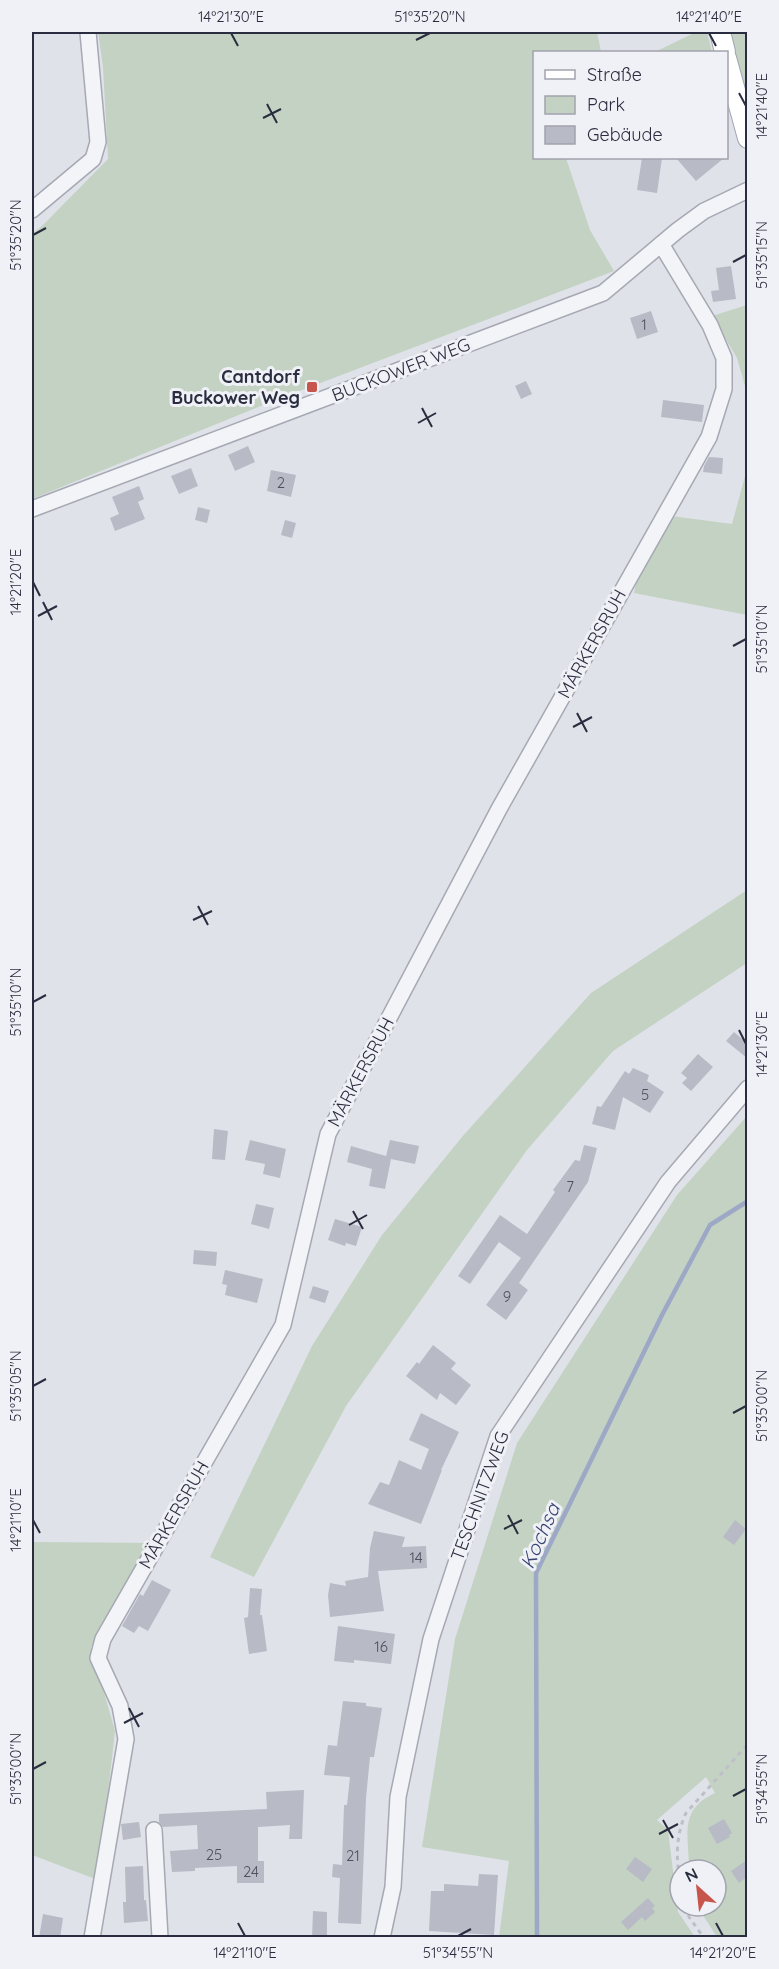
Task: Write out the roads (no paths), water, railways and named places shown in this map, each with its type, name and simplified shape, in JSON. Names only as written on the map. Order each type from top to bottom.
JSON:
[{"type":"main road","points":[[720,32],[725,51]]},
{"type":"main road","points":[[728,66],[747,138]]},
{"type":"street","points":[[32,210],[93,159],[98,142],[88,32]]},
{"type":"street","name":"BUCKOWER WEG","points":[[32,509],[603,293],[704,211],[747,190]]},
{"type":"street","name":"MÄRKERSRUH","points":[[92,1938],[126,1739],[120,1706],[98,1658],[103,1639],[283,1325],[328,1134],[500,809],[709,437],[724,389],[724,358],[710,325],[661,244]]},
{"type":"street","name":"TESCHNITZWEG","points":[[382,1938],[393,1887],[398,1797],[431,1639],[498,1436],[668,1182],[747,1088]]},
{"type":"street","points":[[154,1830],[160,1938]]},
{"type":"waterway","name":"Kochsa","points":[[537,1938],[536,1573],[662,1315],[710,1225],[748,1201]]},
{"type":"place","name":"Cantdorf Buckower Weg","points":[[312,387]]}]
